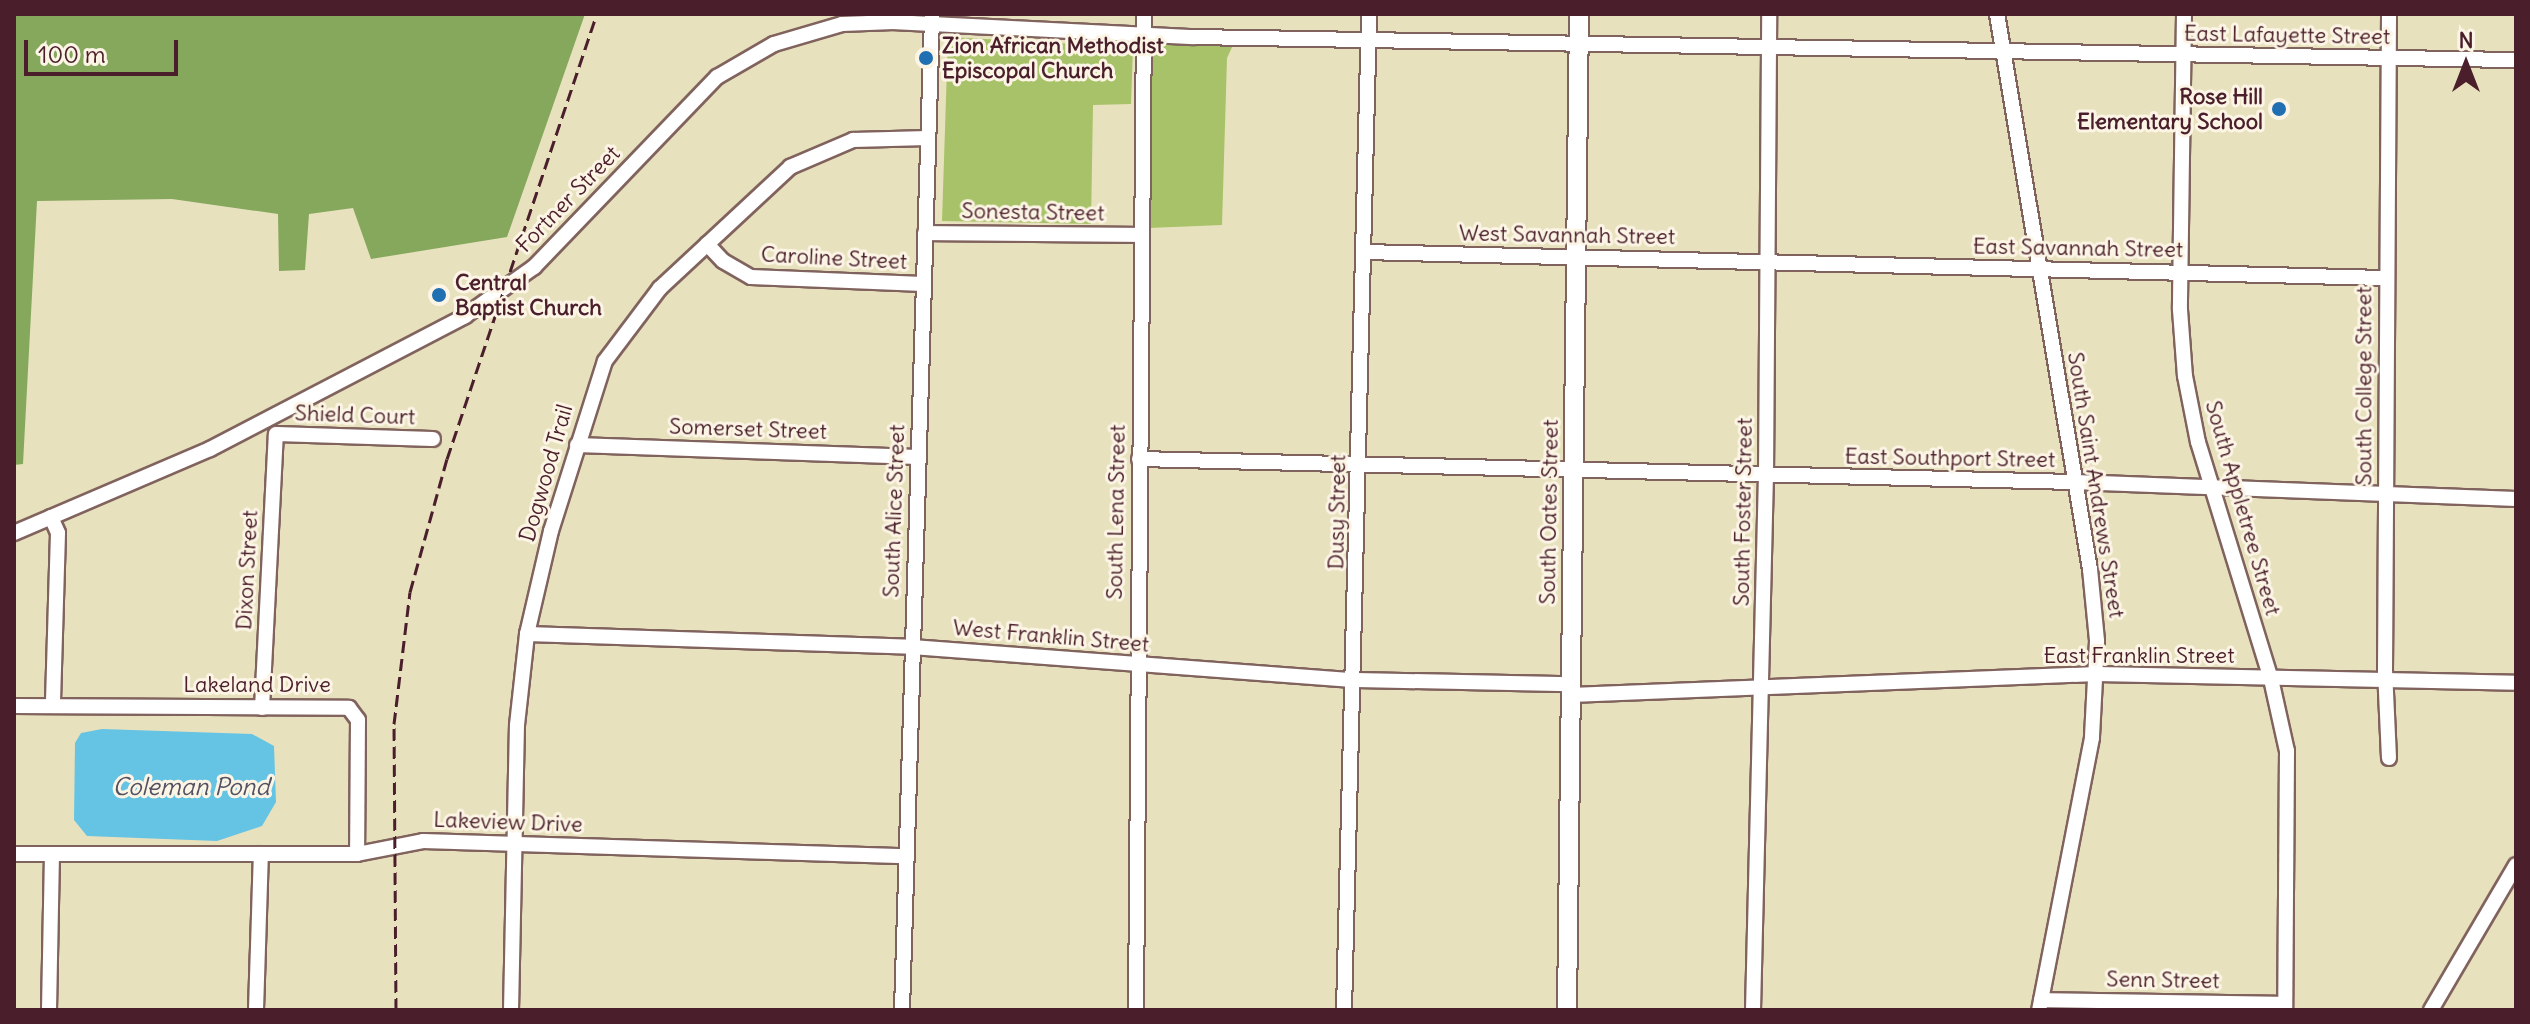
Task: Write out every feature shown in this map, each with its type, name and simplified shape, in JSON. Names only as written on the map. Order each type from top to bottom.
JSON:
[{"type":"main road","name":"South Oates Street","points":[[1567,1010],[1579,14]]},
{"type":"street","name":"South Lena Street","points":[[1136,1010],[1136,665],[1144,14]]},
{"type":"street","name":"Dusy Street","points":[[1344,1010],[1356,680],[1369,14]]},
{"type":"street","name":"South Foster Street","points":[[1753,1010],[1766,476],[1769,14]]},
{"type":"street","name":"South Saint Andrews Street","points":[[1997,14],[2096,614],[2097,674],[2088,761],[2040,1005]]},
{"type":"street","name":"South Appletree Street","points":[[2184,14],[2180,272],[2185,376],[2212,489],[2271,679],[2289,775],[2285,1007]]},
{"type":"street","name":"South College Street","points":[[2389,14],[2386,494],[2389,758]]},
{"type":"street","name":"Fortner Street","points":[[14,533],[266,421],[465,316],[515,282],[596,206],[701,90],[733,65],[818,29],[866,22],[932,19],[1144,36],[1369,38]]},
{"type":"street","name":"South Alice Street","points":[[902,1010],[932,19]]},
{"type":"street","name":"East Lafayette Street","points":[[1369,38],[2003,54],[2516,60]]},
{"type":"street","name":"Dogwood Trail","points":[[511,1010],[517,725],[527,634],[577,445],[600,373],[621,335],[774,179],[807,156],[853,140],[928,138]]},
{"type":"street","name":"Sonesta Street","points":[[925,233],[1141,235]]},
{"type":"street","name":"Caroline Street","points":[[707,244],[723,261],[751,277],[923,284]]},
{"type":"street","name":"West Savannah Street","points":[[1364,252],[1768,262]]},
{"type":"street","name":"East Savannah Street","points":[[1768,262],[2387,278]]},
{"type":"street","points":[[266,421],[276,434]]},
{"type":"street","name":"Shield Court","points":[[276,434],[433,439]]},
{"type":"street","name":"Dixon Street","points":[[262,708],[276,434]]},
{"type":"street","name":"Somerset Street","points":[[577,445],[918,457]]},
{"type":"street","name":"East Southport Street","points":[[1139,459],[2075,482],[2516,499]]},
{"type":"street","points":[[51,517],[58,533],[53,706]]},
{"type":"street","name":"West Franklin Street","points":[[527,634],[912,647],[1356,680],[1571,690],[1761,688]]},
{"type":"street","name":"East Franklin Street","points":[[1761,688],[2097,674],[2516,683]]},
{"type":"street","name":"Lakeland Drive","points":[[14,706],[346,707],[355,712],[357,854]]},
{"type":"street","name":"Lakeview Drive","points":[[14,854],[357,854],[416,842],[906,856]]},
{"type":"street","points":[[256,1010],[261,854]]},
{"type":"street","points":[[49,1010],[52,855]]},
{"type":"street","points":[[2431,1010],[2516,865]]},
{"type":"street","name":"Senn Street","points":[[2040,1005],[2285,1007]]},
{"type":"green space","points":[[14,14],[585,14],[507,237],[371,259],[353,208],[309,214],[305,270],[279,271],[278,214],[172,199],[37,201],[23,464],[14,465]]},
{"type":"green space","points":[[948,37],[1133,47],[1131,104],[1093,105],[1091,224],[942,221]]},
{"type":"green space","points":[[1234,43],[1227,58],[1222,225],[1148,228],[1151,44]]},
{"type":"water","name":"Coleman Pond","points":[[102,729],[252,734],[274,746],[276,802],[262,826],[217,841],[87,836],[74,820],[75,743],[81,733]]},
{"type":"railway","points":[[396,1010],[394,724],[410,592],[447,459],[597,14]]},
{"type":"place","name":"Zion African Methodist Episcopal Church","points":[[926,58]]},
{"type":"place","name":"Rose Hill Elementary School","points":[[2279,109]]},
{"type":"place","name":"Central Baptist Church","points":[[439,295]]}]
